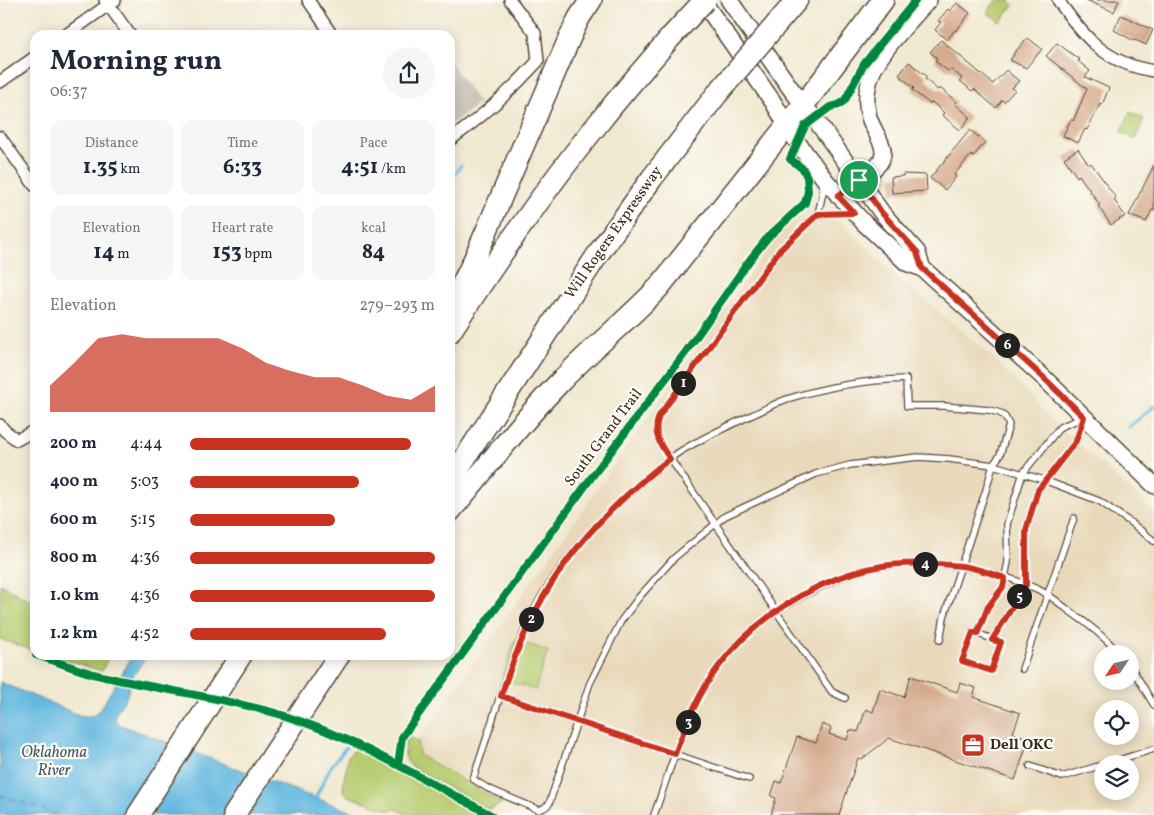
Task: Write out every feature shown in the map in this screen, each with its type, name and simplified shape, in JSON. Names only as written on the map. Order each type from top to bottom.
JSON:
[{"type":"highway","points":[[455,300],[475,258],[570,37],[591,0]]},
{"type":"highway","points":[[455,324],[502,253],[556,177],[600,120],[703,0]]},
{"type":"highway","name":"Will Rogers Expressway","points":[[455,473],[600,251],[652,178],[717,94],[797,0]]},
{"type":"highway","points":[[455,505],[518,428],[560,381],[659,287],[883,0]]},
{"type":"highway","points":[[138,815],[238,660]]},
{"type":"highway","points":[[234,815],[336,660]]},
{"type":"main road","points":[[703,0],[820,173],[838,196],[907,263],[922,268],[1043,377],[1154,485]]},
{"type":"main road","points":[[729,0],[882,213],[917,252],[922,268]]},
{"type":"street","points":[[308,0],[329,30]]},
{"type":"street","points":[[455,136],[485,114],[538,61],[535,32],[510,0]]},
{"type":"street","points":[[838,196],[878,165],[884,153],[883,146],[871,121],[868,108],[867,92],[872,73],[882,56],[929,0]]},
{"type":"street","points":[[1058,0],[1083,33],[1100,50],[1133,67],[1154,71]]},
{"type":"street","points":[[73,30],[110,2],[127,30]]},
{"type":"street","points":[[0,82],[30,61]]},
{"type":"street","points":[[0,137],[30,179]]},
{"type":"street","points":[[0,425],[17,440],[30,433]]},
{"type":"lane","points":[[820,173],[823,192],[818,214],[779,251],[659,416],[656,424],[658,439],[670,459],[832,692],[845,698]]},
{"type":"lane","points":[[818,214],[854,213]]},
{"type":"lane","points":[[940,640],[944,617],[993,465],[1005,443],[1009,425],[1005,417],[1000,413],[989,410],[944,406],[907,406],[906,378],[847,385],[786,400],[719,429],[670,459],[602,518],[572,552],[536,607],[521,638],[473,779],[487,788],[538,810],[544,808],[548,804],[590,683],[621,622],[640,596],[674,558],[725,516],[816,474],[850,465],[918,457],[993,465],[1044,480],[1099,501],[1130,522],[1154,542]]},
{"type":"lane","points":[[977,634],[988,607],[1003,587],[1008,562],[1008,524],[1023,473],[1060,427],[1084,417]]},
{"type":"lane","points":[[992,640],[1026,585],[1026,530],[1038,490],[1076,441],[1084,417]]},
{"type":"lane","points":[[1022,669],[1074,518]]},
{"type":"lane","points":[[654,815],[675,754],[696,704],[719,666],[751,630],[776,612],[822,586],[853,573],[879,566],[938,564],[976,568],[1026,585],[1048,595],[1097,631],[1111,645]]},
{"type":"lane","points":[[973,632],[992,640],[1001,642],[991,671],[962,661],[973,632]]},
{"type":"lane","points":[[1139,680],[1154,705]]},
{"type":"lane","points":[[501,696],[749,779]]},
{"type":"lane","points":[[1134,755],[1154,749]]},
{"type":"lane","points":[[1030,766],[1062,777],[1094,767]]},
{"type":"shaded area","points":[[455,69],[479,103],[455,121]]},
{"type":"shaded area","points":[[812,206],[822,219],[840,221],[882,263],[994,359],[1054,422],[1154,513],[1154,815],[529,815],[502,803],[418,755],[418,741],[772,243]]},
{"type":"green space","points":[[997,0],[1008,0],[1014,5],[1000,22],[987,12]]},
{"type":"green space","points":[[1130,112],[1144,119],[1135,139],[1121,132]]},
{"type":"green space","points":[[0,584],[30,601],[30,649],[0,639]]},
{"type":"green space","points":[[515,640],[548,651],[535,690],[502,679]]},
{"type":"green space","points":[[66,660],[107,660],[102,671]]},
{"type":"green space","points":[[406,737],[418,741],[419,755],[502,803],[489,810],[414,768],[406,758]]},
{"type":"green space","points":[[357,748],[403,770],[482,815],[409,815],[395,809],[388,810],[348,796],[343,791],[348,756]]},
{"type":"water","name":"Oklahoma River","points":[[130,660],[144,660],[132,678],[126,698],[116,713],[115,719],[118,724],[361,815],[0,815],[0,682],[79,715],[90,716],[99,711]]},
{"type":"building","points":[[1086,0],[1119,0],[1114,12]]},
{"type":"building","points":[[957,3],[970,13],[947,40],[935,30],[941,22],[938,21],[948,9],[950,11]]},
{"type":"building","points":[[1121,15],[1153,30],[1146,45],[1114,30]]},
{"type":"building","points":[[1028,38],[1042,49],[1026,68],[1010,60]]},
{"type":"building","points":[[941,40],[993,84],[1006,70],[1019,81],[1012,88],[1015,90],[1004,102],[1002,100],[996,108],[974,89],[972,91],[960,81],[962,78],[950,69],[948,71],[935,61],[937,58],[930,52]]},
{"type":"building","points":[[1057,43],[1080,60],[1078,61],[1090,71],[1085,77],[1109,88],[1102,105],[1100,104],[1078,143],[1063,136],[1071,119],[1073,121],[1087,89],[1046,56]]},
{"type":"building","points":[[909,62],[927,77],[925,79],[938,90],[940,88],[957,102],[955,104],[970,117],[960,130],[942,115],[944,113],[932,102],[930,104],[912,90],[914,88],[899,75]]},
{"type":"building","points":[[970,130],[985,142],[973,157],[971,155],[954,175],[956,177],[945,190],[930,178]]},
{"type":"building","points":[[1078,149],[1089,165],[1091,163],[1116,198],[1114,200],[1125,216],[1111,225],[1098,206],[1100,205],[1079,175],[1077,177],[1064,158]]},
{"type":"building","points":[[1154,165],[1154,211],[1152,210],[1146,222],[1129,215]]},
{"type":"building","points":[[903,174],[926,175],[927,191],[892,193],[891,177],[903,176]]},
{"type":"building","name":"Dell OKC","points":[[911,676],[957,692],[960,683],[976,688],[973,697],[1020,713],[1013,733],[1036,741],[1033,750],[1026,747],[1015,780],[889,738],[862,759],[858,758],[839,815],[771,815],[776,798],[771,796],[776,781],[781,783],[797,737],[816,743],[822,724],[831,728],[829,734],[847,740],[850,730],[858,732],[866,709],[873,712],[880,689],[904,697]]},
{"type":"waterway","points":[[455,175],[461,165]]},
{"type":"waterway","points":[[1129,427],[1154,406]]},
{"type":"waterway","points":[[314,801],[330,768],[350,742]]},
{"type":"ferry route","points":[[0,795],[59,815]]},
{"type":"cycle path","name":"South Grand Trail","points":[[398,764],[402,737],[431,697],[685,353],[749,261],[768,237],[805,203],[808,191],[807,177],[803,169],[790,159],[805,126],[830,107],[839,105],[845,100],[864,64],[916,0]]},
{"type":"cycle path","points":[[50,660],[97,675],[236,703],[309,724],[362,747],[491,815]]},
{"type":"place","name":"Dell OKC","points":[[973,745]]},
{"type":"route","points":[[859,180],[882,213],[917,252],[922,268],[1043,377],[1084,417],[1076,441],[1038,490],[1026,530],[1026,585],[992,640],[1001,642],[991,671],[962,661],[973,632],[977,634],[988,607],[1003,587],[1005,578],[976,568],[961,566],[938,564],[879,566],[853,573],[822,586],[785,606],[751,630],[719,666],[706,686],[685,728],[675,754],[501,696],[521,638],[540,601],[572,552],[602,518],[670,459],[658,439],[656,424],[659,416],[779,251],[818,214],[854,213],[838,196],[859,180]]}]
